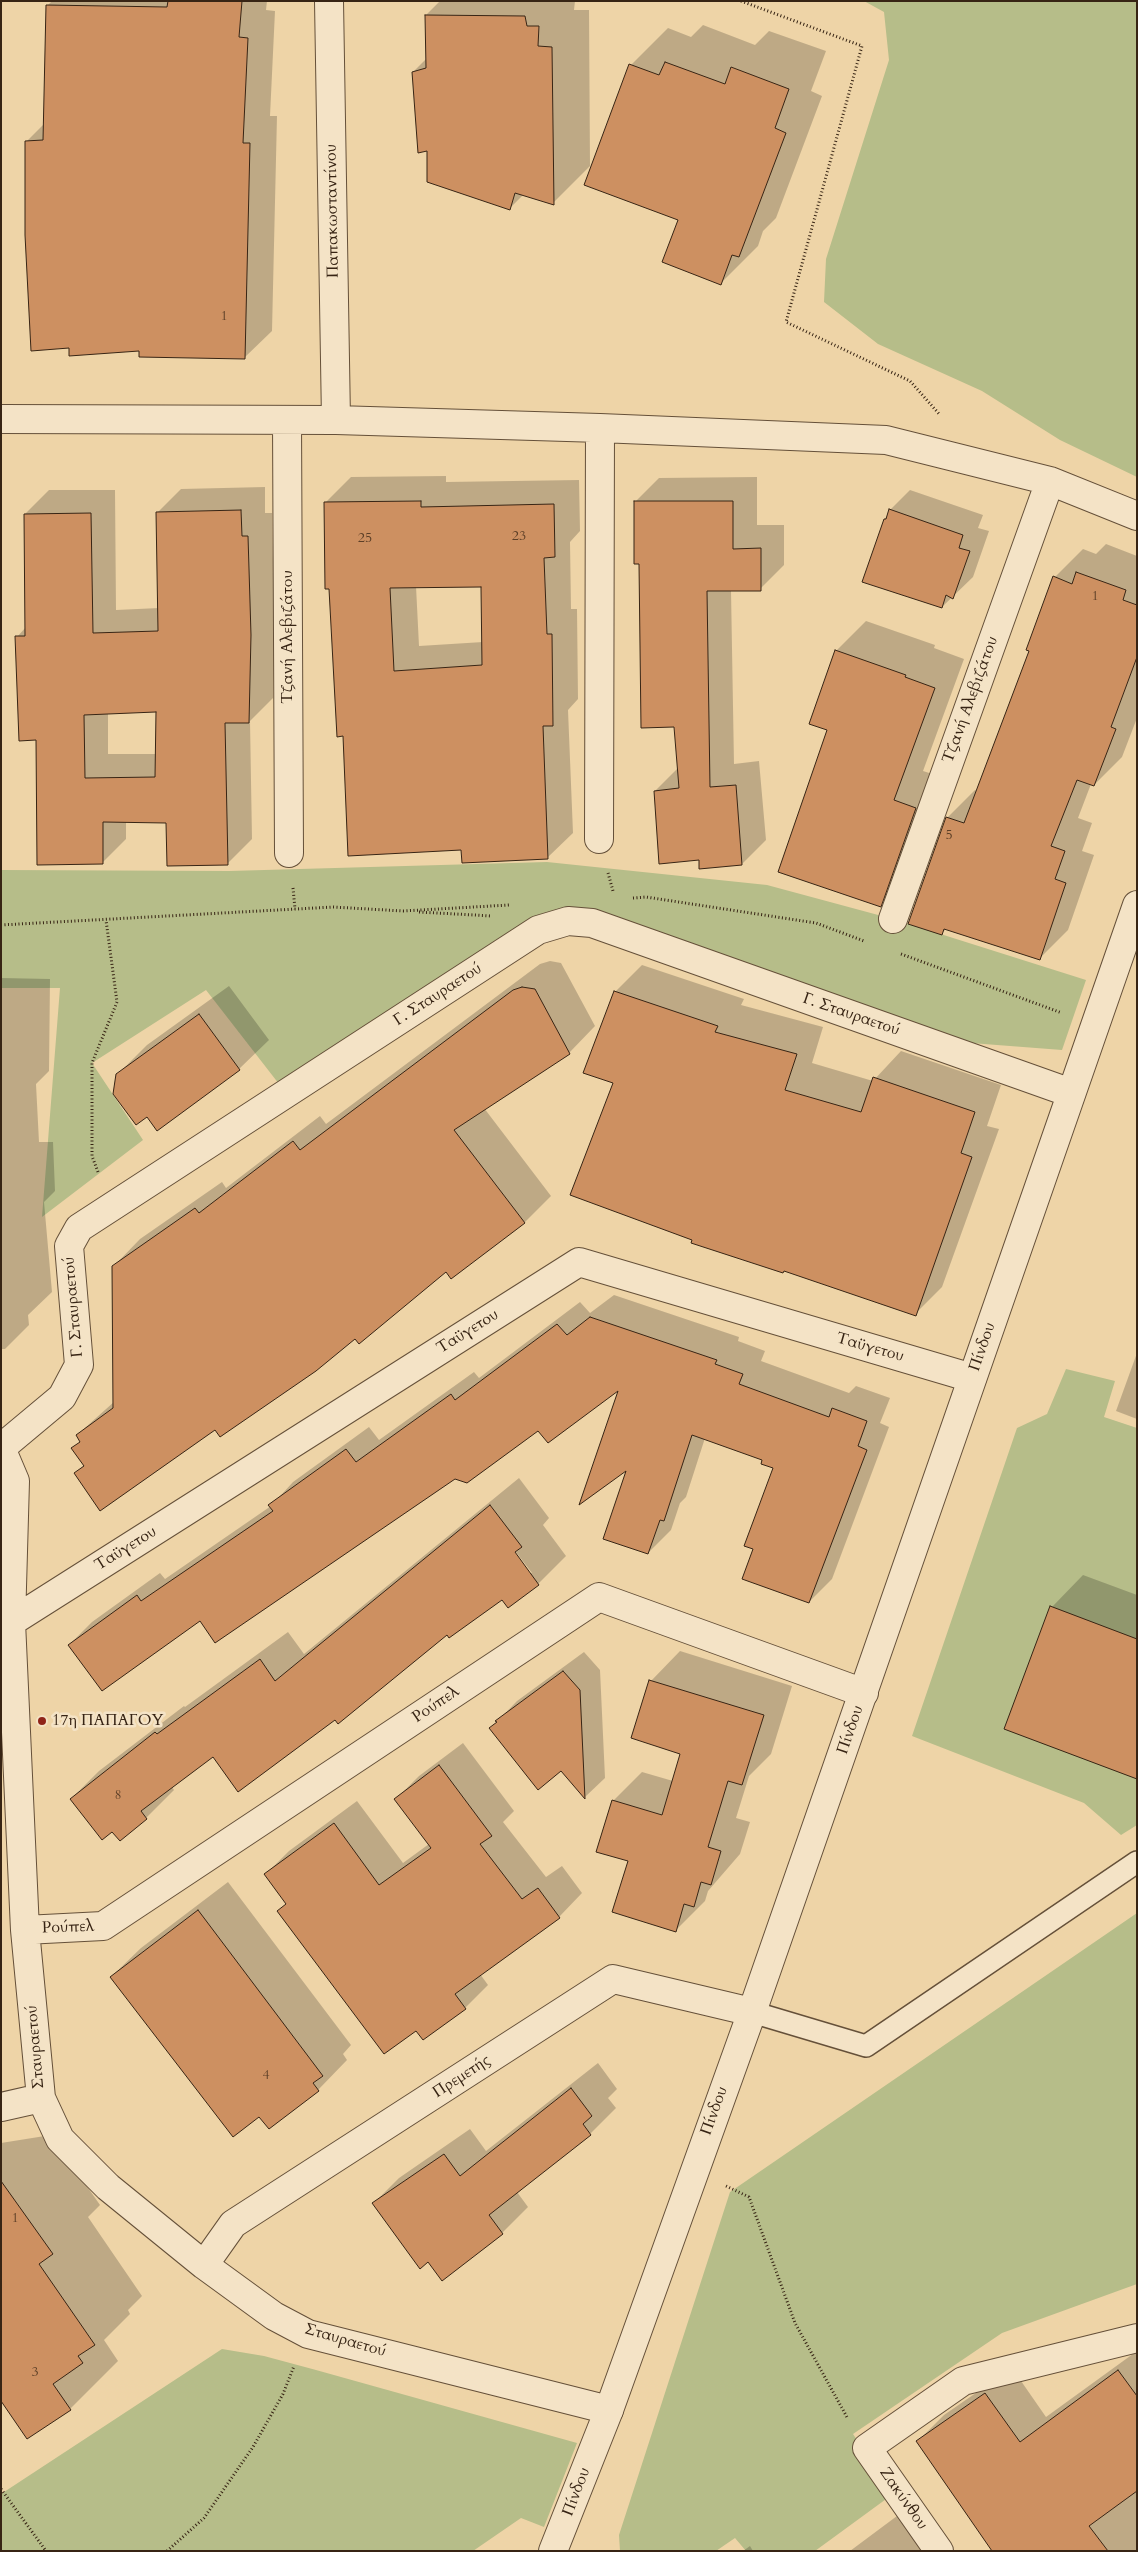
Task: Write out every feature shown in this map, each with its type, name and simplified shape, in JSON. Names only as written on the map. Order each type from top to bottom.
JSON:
[{"type":"street","name":"Παπακωσταντίνου","points":[[329,1],[336,420]]},
{"type":"street","points":[[1,419],[336,420],[600,428],[886,440],[1050,481],[1137,516]]},
{"type":"street","name":"Τζανή Αλεβιζάτου","points":[[287,421],[289,853]]},
{"type":"street","points":[[599,839],[600,428]]},
{"type":"street","name":"Τζανή Αλεβιζάτου","points":[[893,918],[1050,481]]},
{"type":"street","name":"Πίνδου","points":[[555,2550],[609,2410],[752,2012],[1137,905]]},
{"type":"street","name":"Γ. Σταυραετού","points":[[1,1448],[62,1398],[79,1364],[69,1246],[79,1228],[538,930],[568,921],[592,923],[1071,1093]]},
{"type":"street","name":"Ταϋγετου","points":[[11,1622],[578,1262],[972,1378]]},
{"type":"street","name":"Σταυραετού","points":[[1,1448],[15,1481],[11,1622],[25,1930],[41,2098],[60,2139],[108,2186],[204,2265],[274,2316],[308,2334],[609,2410]]},
{"type":"street","name":"Ρούπελ","points":[[25,1930],[103,1926],[599,1597],[864,1693]]},
{"type":"street","name":"Πρεμετής","points":[[204,2265],[233,2224],[613,1979],[752,2012]]},
{"type":"street","points":[[1,2107],[41,2098]]},
{"type":"street","name":"Ζακύνθου","points":[[939,2551],[867,2448],[963,2382],[1137,2338]]},
{"type":"lane","points":[[752,2012],[866,2046],[1137,1862]]},
{"type":"path","points":[[741,1],[862,46],[786,322],[910,381],[946,422]]},
{"type":"path","points":[[630,898],[646,897],[816,923],[872,943]]},
{"type":"path","points":[[403,911],[518,904]]},
{"type":"path","points":[[1,925],[333,907],[500,917]]},
{"type":"path","points":[[106,920],[117,1002],[92,1063],[92,1156],[110,1208]]},
{"type":"path","points":[[900,954],[1095,1025]]},
{"type":"path","points":[[694,2170],[749,2197],[795,2323],[836,2400]]},
{"type":"path","points":[[167,2551],[204,2518],[253,2447],[283,2394],[308,2334]]},
{"type":"path","points":[[1,2489],[46,2551]]},
{"type":"green space","points":[[864,1],[1137,1],[1137,477],[1060,440],[982,391],[878,344],[824,302],[826,259],[889,60],[884,12]]},
{"type":"green space","points":[[547,862],[767,885],[893,919],[1086,980],[1062,1050],[919,1039],[592,923],[538,930],[286,1093],[206,990],[92,1063],[143,1140],[42,1217],[60,988],[1,988],[1,870],[229,871]]},
{"type":"green space","points":[[1066,1369],[1115,1381],[1104,1417],[1137,1428],[1137,1825],[1121,1835],[1084,1803],[912,1736],[1017,1428],[1047,1414]]},
{"type":"green space","points":[[1137,1913],[1137,2284],[1002,2333],[853,2434],[893,2494],[815,2551],[746,2551],[735,2538],[716,2551],[620,2551],[619,2535],[730,2192]]},
{"type":"green space","points":[[222,2349],[264,2356],[577,2443],[544,2527],[521,2518],[473,2551],[1,2551],[1,2494]]},
{"type":"building","points":[[168,1],[242,1],[239,37],[248,38],[243,143],[250,143],[245,359],[139,357],[139,351],[69,356],[69,348],[31,351],[25,235],[25,141],[43,140],[46,5],[167,7]]},
{"type":"building","points":[[425,15],[525,16],[527,26],[539,26],[538,46],[552,47],[554,205],[515,193],[510,210],[427,182],[427,151],[418,153],[412,72],[426,68]]},
{"type":"building","points":[[665,62],[725,84],[731,67],[789,89],[775,128],[786,133],[739,257],[732,255],[721,285],[662,262],[678,220],[584,185],[629,64],[659,75]]},
{"type":"building","points":[[421,501],[421,507],[554,504],[555,557],[544,558],[547,634],[552,634],[553,726],[543,726],[548,859],[462,863],[461,850],[348,856],[343,736],[337,737],[329,589],[325,589],[324,502]],"holes":[[[481,587],[482,665],[394,671],[390,588]]]},
{"type":"building","points":[[634,501],[733,501],[733,549],[761,548],[761,591],[707,591],[710,787],[736,785],[742,865],[699,869],[699,860],[659,864],[654,791],[679,788],[674,727],[641,728],[639,564],[634,564]]},
{"type":"building","points":[[889,509],[963,535],[959,548],[970,551],[953,599],[946,595],[942,608],[862,582]]},
{"type":"building","points":[[241,510],[242,536],[248,536],[251,635],[249,723],[225,723],[228,865],[167,866],[166,823],[103,822],[103,864],[37,865],[36,740],[19,741],[15,636],[25,636],[24,514],[91,513],[93,633],[158,631],[156,512]],"holes":[[[156,712],[155,777],[85,778],[84,715]]]},
{"type":"building","points":[[1076,572],[1126,590],[1123,600],[1137,605],[1137,657],[1111,727],[1116,729],[1094,786],[1077,780],[1051,846],[1065,851],[1055,879],[1066,883],[1040,960],[944,929],[942,935],[908,924],[946,817],[964,823],[1029,651],[1026,650],[1053,576],[1072,584]]},
{"type":"building","points":[[835,650],[906,675],[905,677],[935,688],[894,800],[916,808],[881,907],[778,872],[827,730],[809,724]]},
{"type":"building","points":[[522,987],[535,989],[570,1054],[454,1130],[525,1223],[451,1279],[446,1272],[359,1344],[355,1339],[316,1371],[220,1437],[215,1430],[100,1511],[74,1473],[84,1466],[71,1448],[80,1442],[76,1435],[113,1408],[112,1266],[195,1208],[199,1213],[293,1141],[300,1150],[513,990]]},
{"type":"building","points":[[614,991],[718,1026],[715,1032],[797,1054],[785,1090],[861,1112],[873,1077],[975,1112],[961,1153],[972,1157],[916,1316],[784,1271],[783,1273],[691,1243],[692,1240],[570,1195],[613,1083],[583,1073]]},
{"type":"building","points":[[199,1014],[240,1070],[157,1131],[147,1117],[136,1125],[113,1094],[116,1074]]},
{"type":"building","points":[[590,1317],[717,1360],[715,1364],[743,1374],[739,1384],[829,1417],[832,1408],[867,1421],[858,1446],[867,1450],[809,1603],[742,1579],[753,1549],[744,1546],[773,1468],[761,1464],[762,1460],[692,1435],[664,1521],[660,1520],[648,1554],[603,1539],[626,1471],[579,1505],[618,1391],[548,1443],[538,1431],[467,1483],[455,1479],[215,1643],[200,1621],[102,1691],[68,1645],[137,1595],[141,1601],[273,1511],[268,1505],[346,1449],[356,1462],[451,1394],[455,1400],[557,1324],[567,1335]]},
{"type":"building","points":[[490,1505],[522,1547],[515,1552],[539,1585],[508,1608],[502,1600],[449,1638],[447,1635],[338,1724],[335,1720],[238,1792],[213,1757],[141,1811],[147,1819],[120,1841],[112,1832],[102,1840],[70,1799],[155,1732],[157,1734],[260,1659],[275,1681]]},
{"type":"building","points":[[1050,1606],[1137,1639],[1137,1779],[1004,1729]]},
{"type":"building","points":[[563,1671],[580,1690],[585,1799],[561,1771],[538,1790],[489,1728],[497,1722],[495,1721]]},
{"type":"building","points":[[649,1680],[764,1715],[742,1785],[728,1781],[708,1847],[721,1851],[711,1885],[701,1882],[694,1907],[684,1904],[676,1932],[612,1912],[628,1861],[596,1852],[612,1800],[662,1815],[680,1754],[631,1738]]},
{"type":"building","points":[[439,1765],[492,1836],[480,1844],[522,1899],[538,1888],[560,1918],[455,1994],[466,2009],[423,2040],[416,2031],[384,2054],[277,1911],[286,1904],[264,1874],[334,1823],[379,1885],[431,1848],[394,1799]]},
{"type":"building","points":[[198,1910],[323,2076],[313,2083],[319,2091],[269,2129],[259,2117],[233,2137],[110,1977]]},
{"type":"building","points":[[571,2088],[592,2116],[583,2124],[591,2135],[489,2215],[503,2234],[442,2281],[428,2262],[420,2269],[372,2203],[444,2154],[460,2176]]},
{"type":"building","points":[[1,2181],[53,2254],[39,2264],[95,2345],[78,2356],[83,2363],[53,2384],[71,2410],[27,2439],[1,2401]]},
{"type":"building","points":[[1118,2370],[1137,2396],[1137,2491],[1089,2526],[1108,2551],[992,2551],[916,2441],[985,2393],[1020,2442]]},
{"type":"place","name":"17η ΠΑΠΑΓΟΥ","points":[[42,1721]]}]
